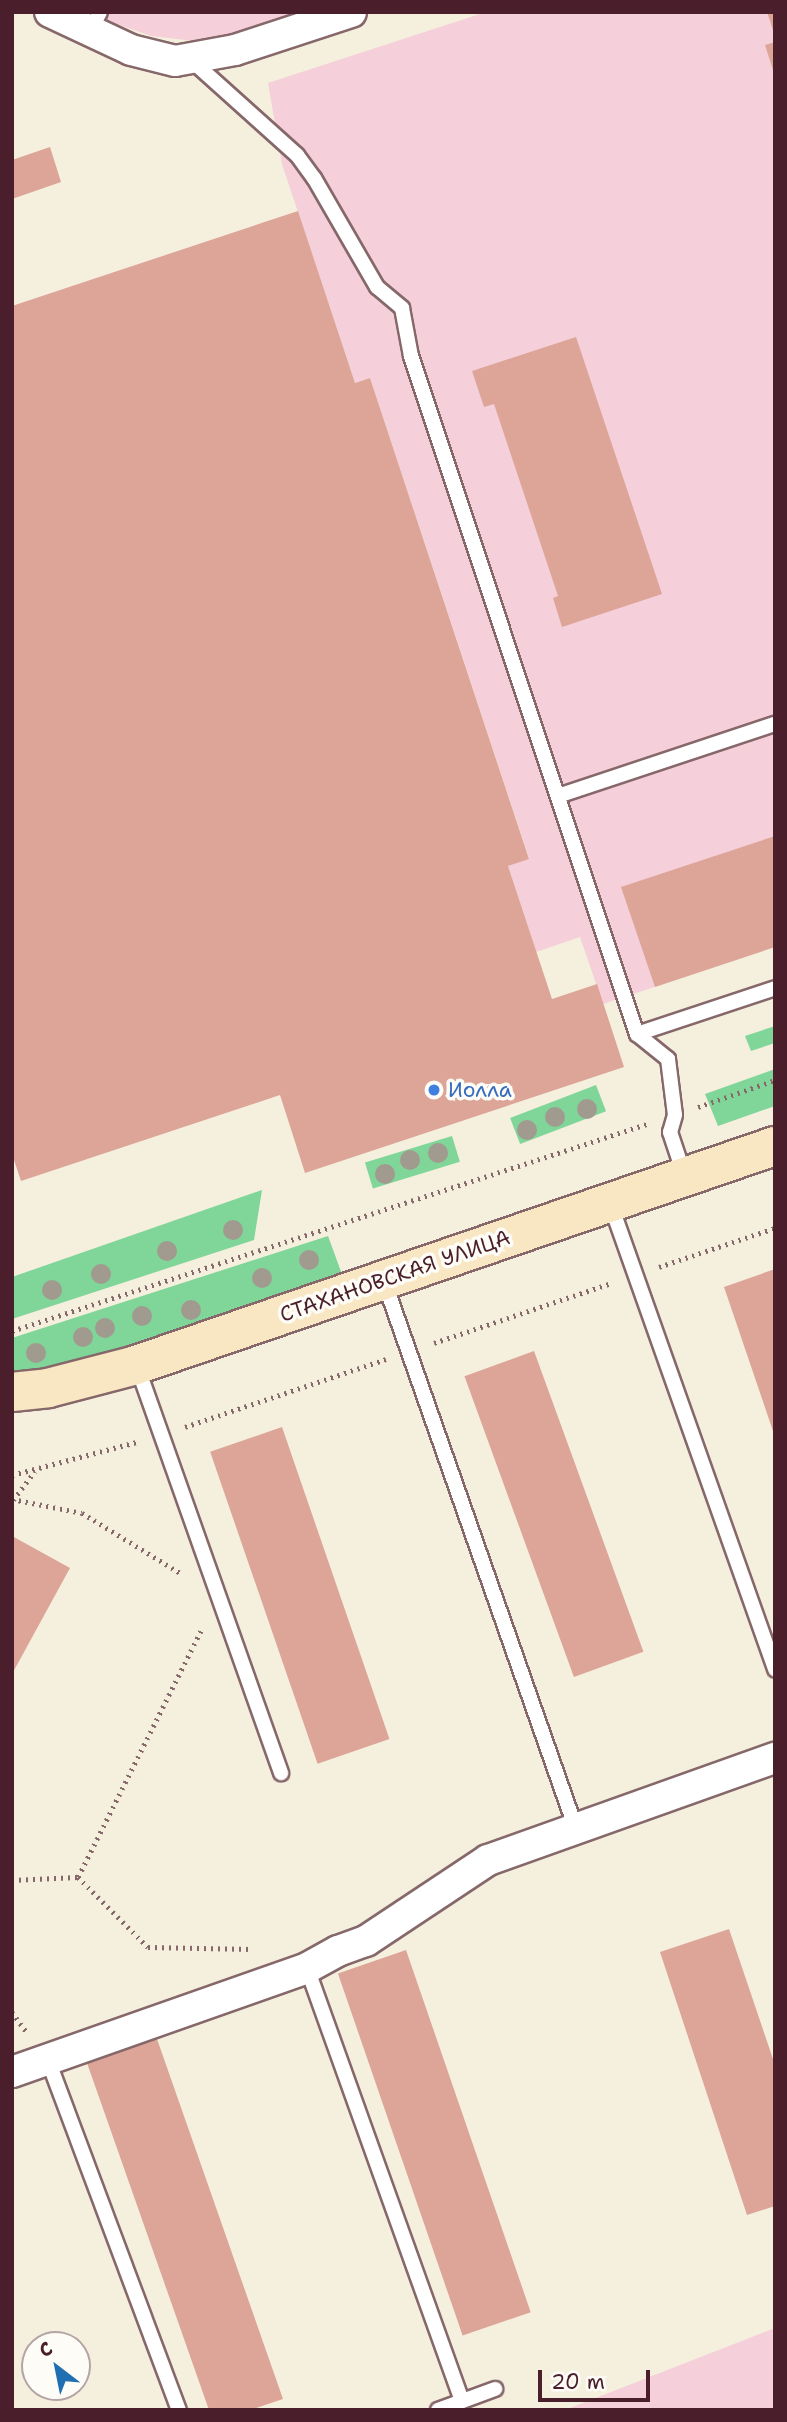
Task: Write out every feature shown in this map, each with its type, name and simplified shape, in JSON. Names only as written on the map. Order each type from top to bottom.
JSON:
[{"type":"main road","name":"СТАХАНОВСКАЯ УЛИЦА","points":[[12,1392],[48,1388],[136,1365],[775,1146]]},
{"type":"street","points":[[50,12],[95,22],[153,58],[175,61],[253,45],[351,12]]},
{"type":"street","points":[[12,2072],[307,1968],[338,1951],[366,1941],[488,1860],[775,1758]]},
{"type":"lane","points":[[189,58],[297,155],[319,185],[377,287],[402,308],[411,356],[637,1034],[668,1059],[675,1115],[670,1132],[684,1177]]},
{"type":"lane","points":[[558,796],[775,724]]},
{"type":"lane","points":[[637,1034],[775,988]]},
{"type":"lane","points":[[610,1202],[775,1670]]},
{"type":"lane","points":[[384,1280],[576,1829]]},
{"type":"lane","points":[[136,1365],[281,1773]]},
{"type":"lane","points":[[307,1968],[462,2400]]},
{"type":"lane","points":[[48,2060],[179,2410]]},
{"type":"lane","points":[[438,2410],[495,2389]]},
{"type":"path","points":[[12,1331],[775,1080]]},
{"type":"path","points":[[12,1475],[161,1435],[775,1228]]},
{"type":"path","points":[[36,1470],[13,1499],[82,1513],[218,1596],[78,1877]]},
{"type":"path","points":[[12,1881],[78,1877],[148,1947],[257,1949]]},
{"type":"shaded area","points":[[83,12],[294,12],[237,46],[151,36]]},
{"type":"shaded area","points":[[486,12],[775,12],[775,947],[603,1004],[580,937],[536,952],[508,866],[529,858],[370,378],[355,383],[282,164],[268,83]]},
{"type":"shaded area","points":[[775,2328],[775,2410],[565,2410]]},
{"type":"green space","points":[[775,1026],[775,1043],[751,1051],[745,1036]]},
{"type":"green space","points":[[775,1069],[775,1106],[718,1126],[705,1094]]},
{"type":"green space","points":[[596,1085],[606,1111],[520,1144],[510,1118]]},
{"type":"green space","points":[[452,1136],[460,1162],[373,1188],[365,1163]]},
{"type":"green space","points":[[262,1190],[254,1240],[12,1319],[12,1277]]},
{"type":"green space","points":[[328,1236],[343,1277],[62,1367],[12,1372],[12,1338]]},
{"type":"building","points":[[767,12],[775,12],[775,33],[774,33]]},
{"type":"building","points":[[775,42],[775,73],[774,73],[765,45]]},
{"type":"building","points":[[50,147],[61,182],[12,199],[12,160]]},
{"type":"building","points":[[298,211],[355,383],[370,378],[529,859],[508,866],[552,999],[597,984],[624,1067],[305,1173],[280,1095],[21,1181],[12,1154],[12,306]]},
{"type":"building","points":[[576,337],[662,594],[562,627],[553,598],[558,596],[494,404],[484,407],[472,371]]},
{"type":"building","points":[[775,836],[775,947],[655,987],[621,887]]},
{"type":"building","points":[[775,1269],[775,1434],[774,1434],[724,1287]]},
{"type":"building","points":[[534,1351],[643,1652],[574,1677],[464,1376]]},
{"type":"building","points":[[282,1427],[389,1739],[318,1764],[210,1452]]},
{"type":"building","points":[[12,1536],[70,1568],[12,1674]]},
{"type":"building","points":[[729,1929],[775,2065],[775,2206],[747,2215],[660,1952]]},
{"type":"building","points":[[406,1950],[531,2312],[463,2336],[338,1973]]},
{"type":"building","points":[[157,2039],[283,2399],[250,2410],[209,2410],[87,2063]]},
{"type":"place","name":"Иолла","points":[[434,1090]]}]
